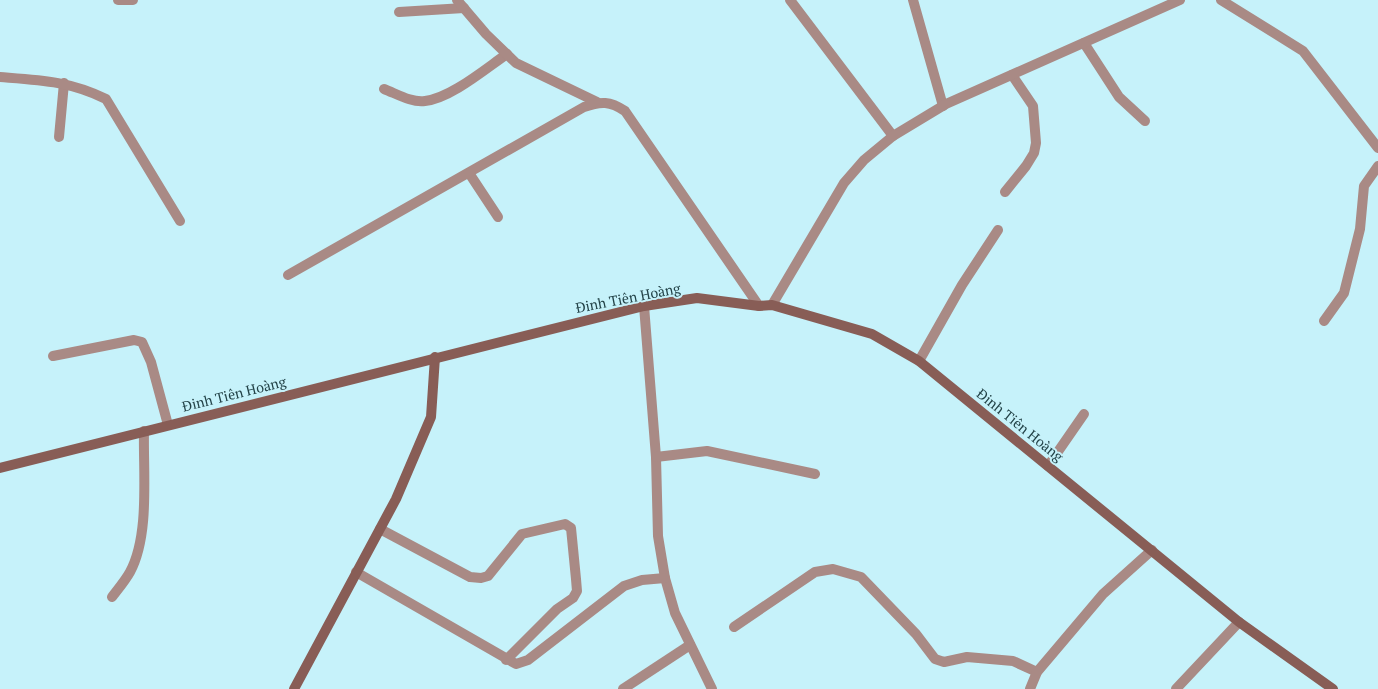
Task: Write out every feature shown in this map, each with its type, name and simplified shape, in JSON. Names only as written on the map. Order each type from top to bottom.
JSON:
[{"type":"main road","name":"Đinh Tiên Hoàng","points":[[0,468],[435,357],[644,306],[697,298],[759,306],[772,305],[872,334],[919,361],[1239,622],[1333,689]]},
{"type":"main road","points":[[294,689],[396,499],[430,416],[435,357]]},
{"type":"street","points":[[118,0],[133,0]]},
{"type":"street","points":[[790,0],[893,136]]},
{"type":"street","points":[[913,0],[943,106]]},
{"type":"street","points":[[772,305],[844,183],[864,160],[893,136],[943,106],[1180,0]]},
{"type":"street","points":[[1221,0],[1303,51],[1378,148]]},
{"type":"street","points":[[399,12],[461,4],[516,63],[547,80],[597,102],[615,104],[625,111],[759,306]]},
{"type":"street","points":[[1084,43],[1119,97],[1145,121]]},
{"type":"street","points":[[384,89],[410,99],[425,101],[446,94],[507,54]]},
{"type":"street","points":[[1005,192],[1026,166],[1034,153],[1036,143],[1033,106],[1012,75]]},
{"type":"street","points":[[0,77],[64,82],[86,89],[106,100],[180,221]]},
{"type":"street","points":[[60,137],[64,82]]},
{"type":"street","points":[[288,275],[597,102]]},
{"type":"street","points":[[1324,322],[1344,293],[1360,229],[1364,186],[1378,166]]},
{"type":"street","points":[[470,173],[498,217]]},
{"type":"street","points":[[919,361],[962,285],[998,230]]},
{"type":"street","points":[[644,306],[656,456],[658,536],[664,578],[676,614],[712,689]]},
{"type":"street","points":[[53,356],[134,340],[142,342],[151,362],[168,425]]},
{"type":"street","points":[[1048,466],[1084,414]]},
{"type":"street","points":[[112,597],[130,572],[138,551],[142,526],[144,431]]},
{"type":"street","points":[[656,456],[707,451],[815,474]]},
{"type":"street","points":[[380,529],[470,577],[481,578],[488,576],[522,534],[565,524],[571,528],[577,590],[573,598],[557,609],[506,660]]},
{"type":"street","points":[[1030,689],[1037,672],[1103,594],[1152,550]]},
{"type":"street","points":[[734,627],[815,572],[833,568],[861,577],[916,634],[935,659],[944,662],[968,657],[1013,661],[1037,672]]},
{"type":"street","points":[[356,572],[506,660],[516,664],[528,660],[624,586],[642,580],[664,578]]},
{"type":"street","points":[[1176,689],[1239,622]]},
{"type":"street","points":[[623,689],[690,645]]}]
